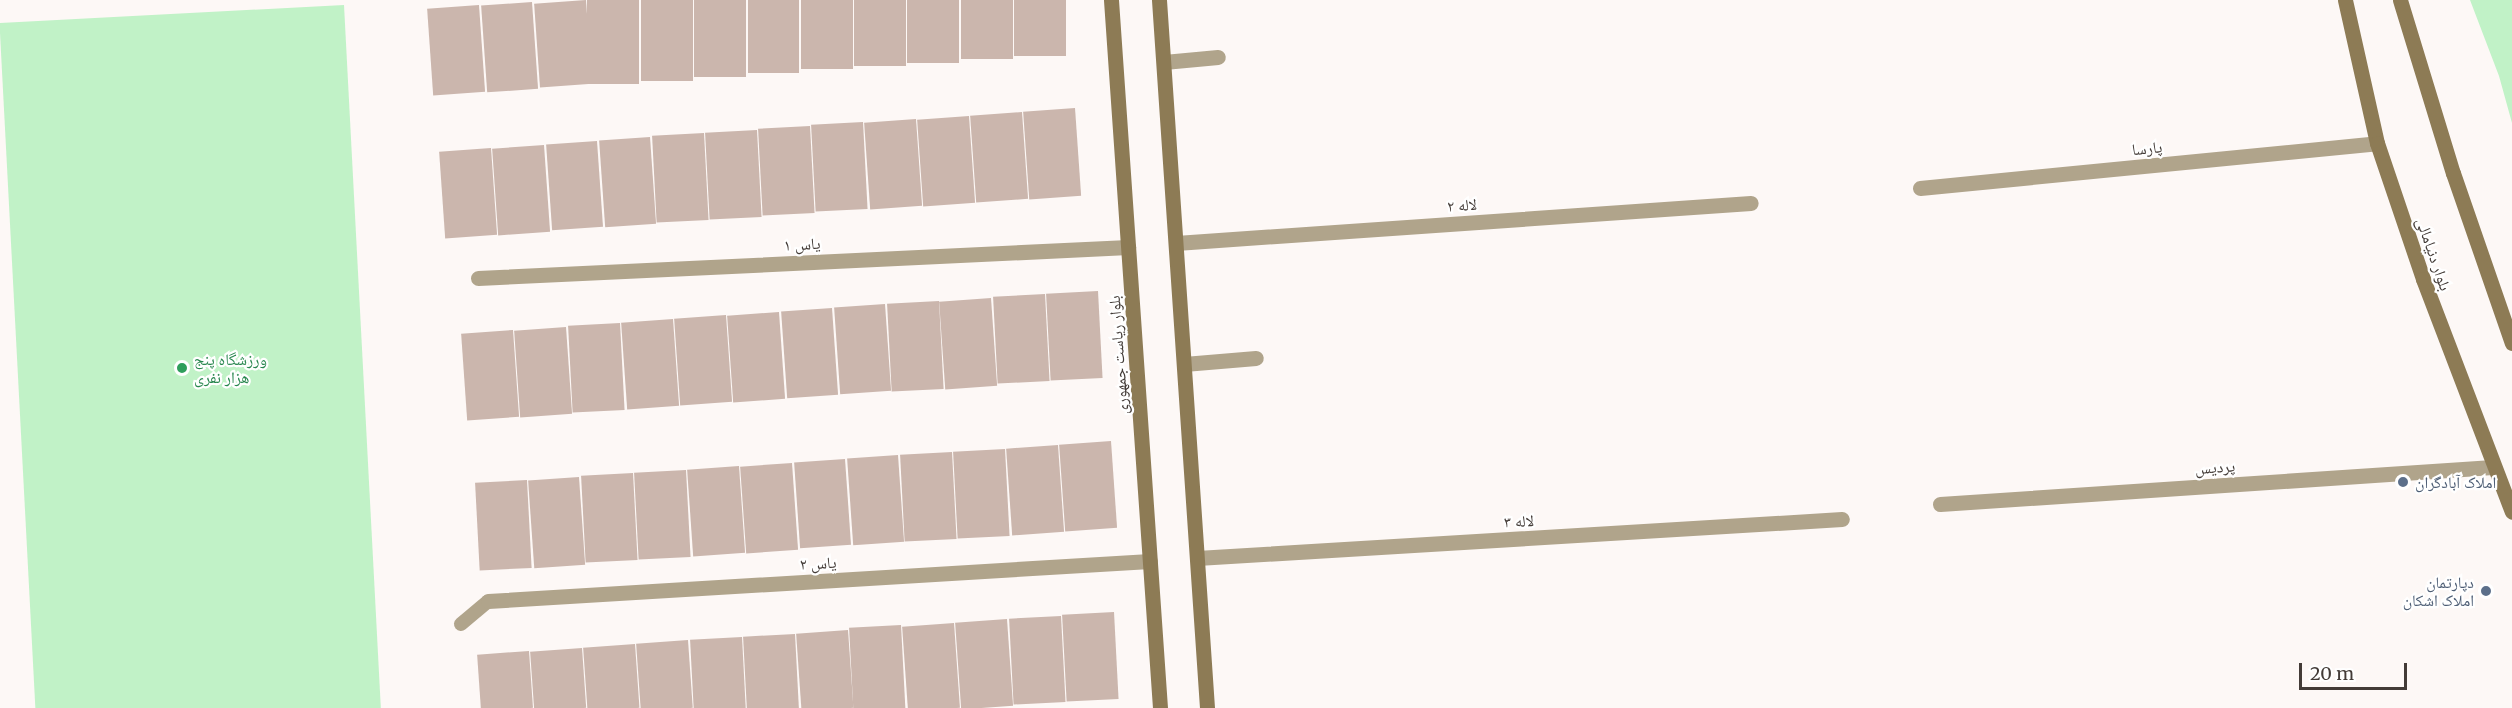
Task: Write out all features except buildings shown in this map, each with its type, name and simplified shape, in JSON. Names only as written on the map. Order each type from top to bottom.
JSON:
[{"type":"street","name":"بلوار ریاست جمهوری","points":[[1111,0],[1111,66],[1128,247],[1160,708]]},
{"type":"street","points":[[1159,0],[1207,708]]},
{"type":"street","name":"بلوار دنیامالی","points":[[2345,0],[2377,143],[2423,279],[2512,512]]},
{"type":"street","points":[[2400,0],[2454,173],[2512,343]]},
{"type":"street","points":[[1164,62],[1218,57]]},
{"type":"street","name":"پارسا","points":[[1920,188],[2377,143]]},
{"type":"street","name":"لاله ۲","points":[[1176,243],[1751,203]]},
{"type":"street","name":"یاس ۱","points":[[478,278],[1128,247]]},
{"type":"street","points":[[1184,364],[1256,358]]},
{"type":"street","name":"پردیس","points":[[1940,504],[2493,467]]},
{"type":"street","name":"لاله ۳","points":[[1197,558],[1842,519]]},
{"type":"street","name":"یاس ۲","points":[[488,601],[1150,561]]},
{"type":"lane","points":[[461,624],[488,601]]},
{"type":"green space","points":[[2470,0],[2512,0],[2512,123],[2499,76]]},
{"type":"green space","name":"ورزشگاه پنج هزار نفری","points":[[344,5],[381,708],[35,708],[0,23]]},
{"type":"place","name":"ورزشگاه پنج هزار نفری","points":[[182,368]]},
{"type":"place","name":"املاک آبادگران","points":[[2403,482]]},
{"type":"place","name":"دپارتمان املاک اشکان","points":[[2486,591]]}]
